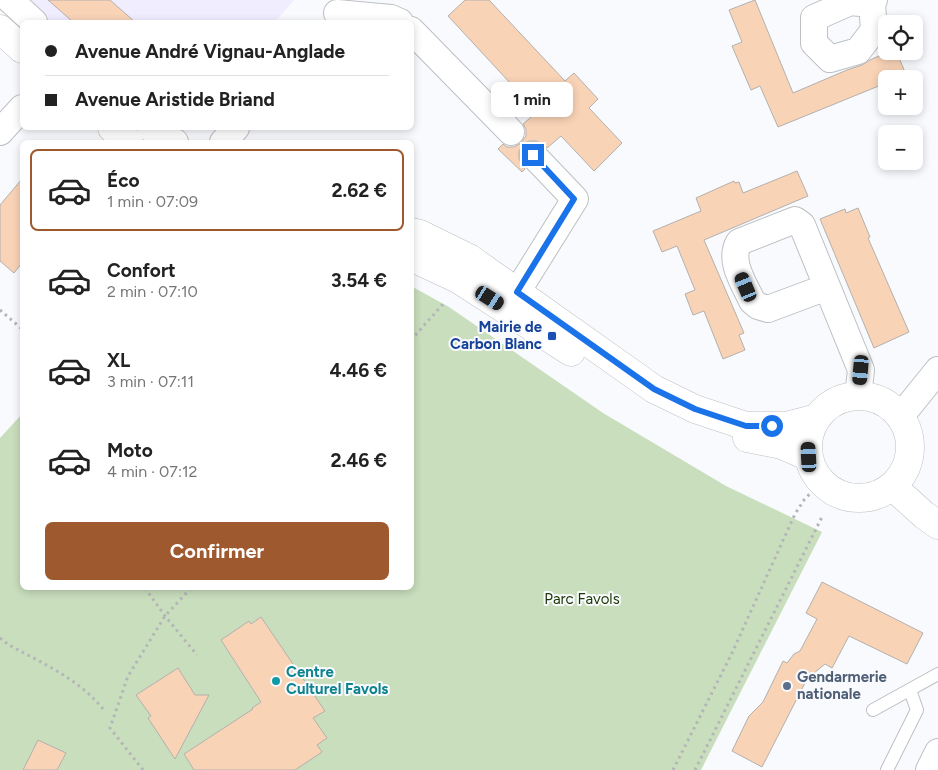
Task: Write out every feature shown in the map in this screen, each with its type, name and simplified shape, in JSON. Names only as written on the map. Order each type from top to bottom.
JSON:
[{"type":"street","points":[[10,0],[32,20]]},
{"type":"street","points":[[333,12],[396,20]]},
{"type":"street","points":[[0,29],[20,47]]},
{"type":"street","points":[[414,33],[511,132]]},
{"type":"street","points":[[0,132],[20,110]]},
{"type":"street","points":[[114,130],[127,140]]},
{"type":"street","points":[[153,130],[170,140]]},
{"type":"street","points":[[225,140],[234,130]]},
{"type":"street","points":[[517,292],[574,199],[533,155]]},
{"type":"street","points":[[414,233],[469,258],[654,389],[695,409],[746,426],[786,426],[817,418]]},
{"type":"street","points":[[414,258],[458,279],[498,303],[648,403],[692,423],[744,438],[782,445],[809,457]]},
{"type":"street","points":[[827,287],[861,370],[858,396]]},
{"type":"street","points":[[900,416],[938,370]]},
{"type":"street","points":[[858,396],[874,399],[888,406],[900,416],[907,430],[910,445],[908,460],[902,474],[892,486],[880,494],[865,498],[850,497],[836,493],[821,482],[812,470],[808,443],[811,430],[817,418],[828,407],[842,399],[858,396]]},
{"type":"street","points":[[892,486],[924,515],[938,524]]},
{"type":"street","points":[[929,770],[938,752]]},
{"type":"lane","points":[[873,710],[938,674]]},
{"type":"lane","points":[[887,770],[917,710],[910,690]]},
{"type":"path","points":[[414,337],[444,303]]},
{"type":"path","points":[[0,310],[20,327]]},
{"type":"path","points":[[673,770],[732,653],[795,514],[804,500],[821,482]]},
{"type":"path","points":[[695,770],[823,515]]},
{"type":"path","points":[[146,590],[197,655]]},
{"type":"path","points":[[143,770],[110,728],[128,676],[165,616],[189,590]]},
{"type":"path","points":[[0,638],[70,679],[103,708]]},
{"type":"shaded area","points":[[6,0],[294,0],[277,20],[29,20]]},
{"type":"green space","name":"Parc Favols","points":[[414,288],[449,307],[603,413],[726,486],[822,532],[701,770],[0,770],[0,438],[20,416],[20,590],[414,590]]},
{"type":"building","points":[[48,0],[110,0],[133,20],[71,20]]},
{"type":"building","points":[[465,0],[489,0],[565,81],[574,73],[598,99],[589,108],[622,143],[594,171],[561,136],[547,148],[537,141],[529,141],[523,144],[519,151],[519,159],[525,169],[522,172],[498,149],[503,144],[507,147],[514,147],[521,143],[526,136],[526,129],[523,124],[537,112],[448,16]]},
{"type":"building","points":[[755,0],[793,93],[862,65],[878,56],[878,60],[900,60],[904,70],[878,70],[878,86],[778,127],[760,86],[751,90],[732,46],[742,42],[729,10]]},
{"type":"building","points":[[797,171],[808,196],[704,240],[744,333],[739,335],[745,350],[723,359],[704,311],[693,315],[685,294],[695,290],[677,246],[662,252],[653,231],[701,211],[696,198],[734,181],[735,183],[739,182],[743,193]]},
{"type":"building","points":[[20,181],[20,266],[14,273],[0,261],[0,205]]},
{"type":"building","points":[[858,208],[870,237],[868,238],[909,332],[874,348],[820,219],[845,209],[846,213]]},
{"type":"building","name":"Gendarmerie nationale","points":[[822,582],[923,633],[907,664],[849,636],[832,668],[825,664],[807,679],[762,767],[732,751],[749,716],[763,702],[783,661],[787,663],[794,654],[800,651],[817,619],[806,613]]},
{"type":"building","name":"Centre Culturel Favols","points":[[261,617],[325,711],[313,718],[327,738],[317,745],[322,752],[295,770],[194,770],[184,754],[261,702],[221,640],[249,621],[251,624]]},
{"type":"building","points":[[178,668],[195,695],[209,695],[175,759],[148,718],[151,716],[136,695]]},
{"type":"building","points":[[38,740],[66,753],[57,770],[23,770]]},
{"type":"place","name":"Mairie de Carbon Blanc","points":[[552,336]]},
{"type":"place","name":"Centre Culturel Favols","points":[[276,681]]},
{"type":"place","name":"Gendarmerie nationale","points":[[787,686]]},
{"type":"route","points":[[533,155],[574,199],[517,292],[654,389],[695,409],[746,426],[772,426]]}]
